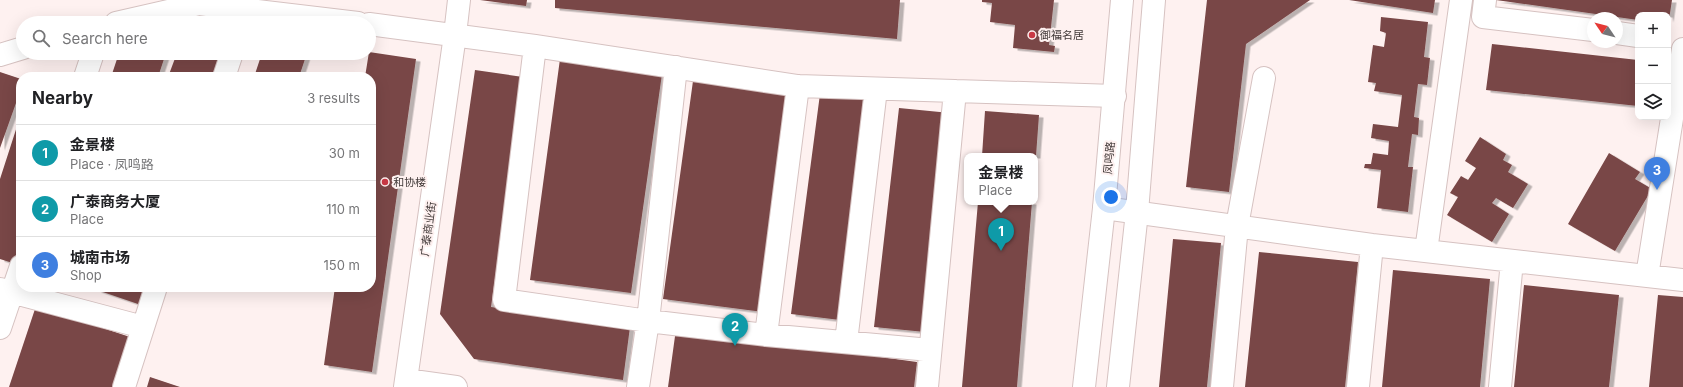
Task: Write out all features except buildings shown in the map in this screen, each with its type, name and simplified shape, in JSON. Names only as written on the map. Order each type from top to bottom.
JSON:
[{"type":"street","name":"广泰商业街","points":[[406,383],[459,0]]},
{"type":"street","name":"凤鸣路","points":[[1084,387],[1115,96],[1122,0]]},
{"type":"street","points":[[1118,387],[1137,212],[1154,0]]},
{"type":"street","points":[[1426,251],[1461,0]]},
{"type":"street","points":[[1485,0],[1482,17],[1587,29]]},
{"type":"street","points":[[147,16],[199,4],[244,16]]},
{"type":"street","points":[[376,25],[536,46],[798,86],[1115,96]]},
{"type":"street","points":[[1623,34],[1635,36]]},
{"type":"street","points":[[1671,39],[1683,41]]},
{"type":"street","points":[[536,46],[504,300],[648,321],[766,335],[930,350]]},
{"type":"street","points":[[1647,276],[1683,49]]},
{"type":"street","points":[[0,55],[16,50]]},
{"type":"street","points":[[87,72],[91,60]]},
{"type":"street","points":[[226,72],[230,60]]},
{"type":"street","points":[[638,387],[648,321],[676,67]]},
{"type":"street","points":[[1222,387],[1236,226],[1264,78]]},
{"type":"street","points":[[766,335],[798,86]]},
{"type":"street","points":[[846,342],[876,89]]},
{"type":"street","points":[[927,387],[955,91]]},
{"type":"street","points":[[1104,208],[1372,245],[1683,280]]},
{"type":"street","points":[[1358,387],[1372,245]]},
{"type":"street","points":[[1500,387],[1512,261]]},
{"type":"street","points":[[0,328],[6,290],[16,274]]},
{"type":"street","points":[[6,290],[143,327]]},
{"type":"street","points":[[124,387],[154,292]]},
{"type":"street","points":[[406,383],[456,387]]},
{"type":"place","name":"御福名居","points":[[1032,35]]},
{"type":"place","name":"和协楼","points":[[385,182]]},
{"type":"place","name":"城南市场","points":[[1657,190]]},
{"type":"place","name":"金景楼","points":[[1001,251]]},
{"type":"place","name":"广泰商务大厦","points":[[735,346]]}]
